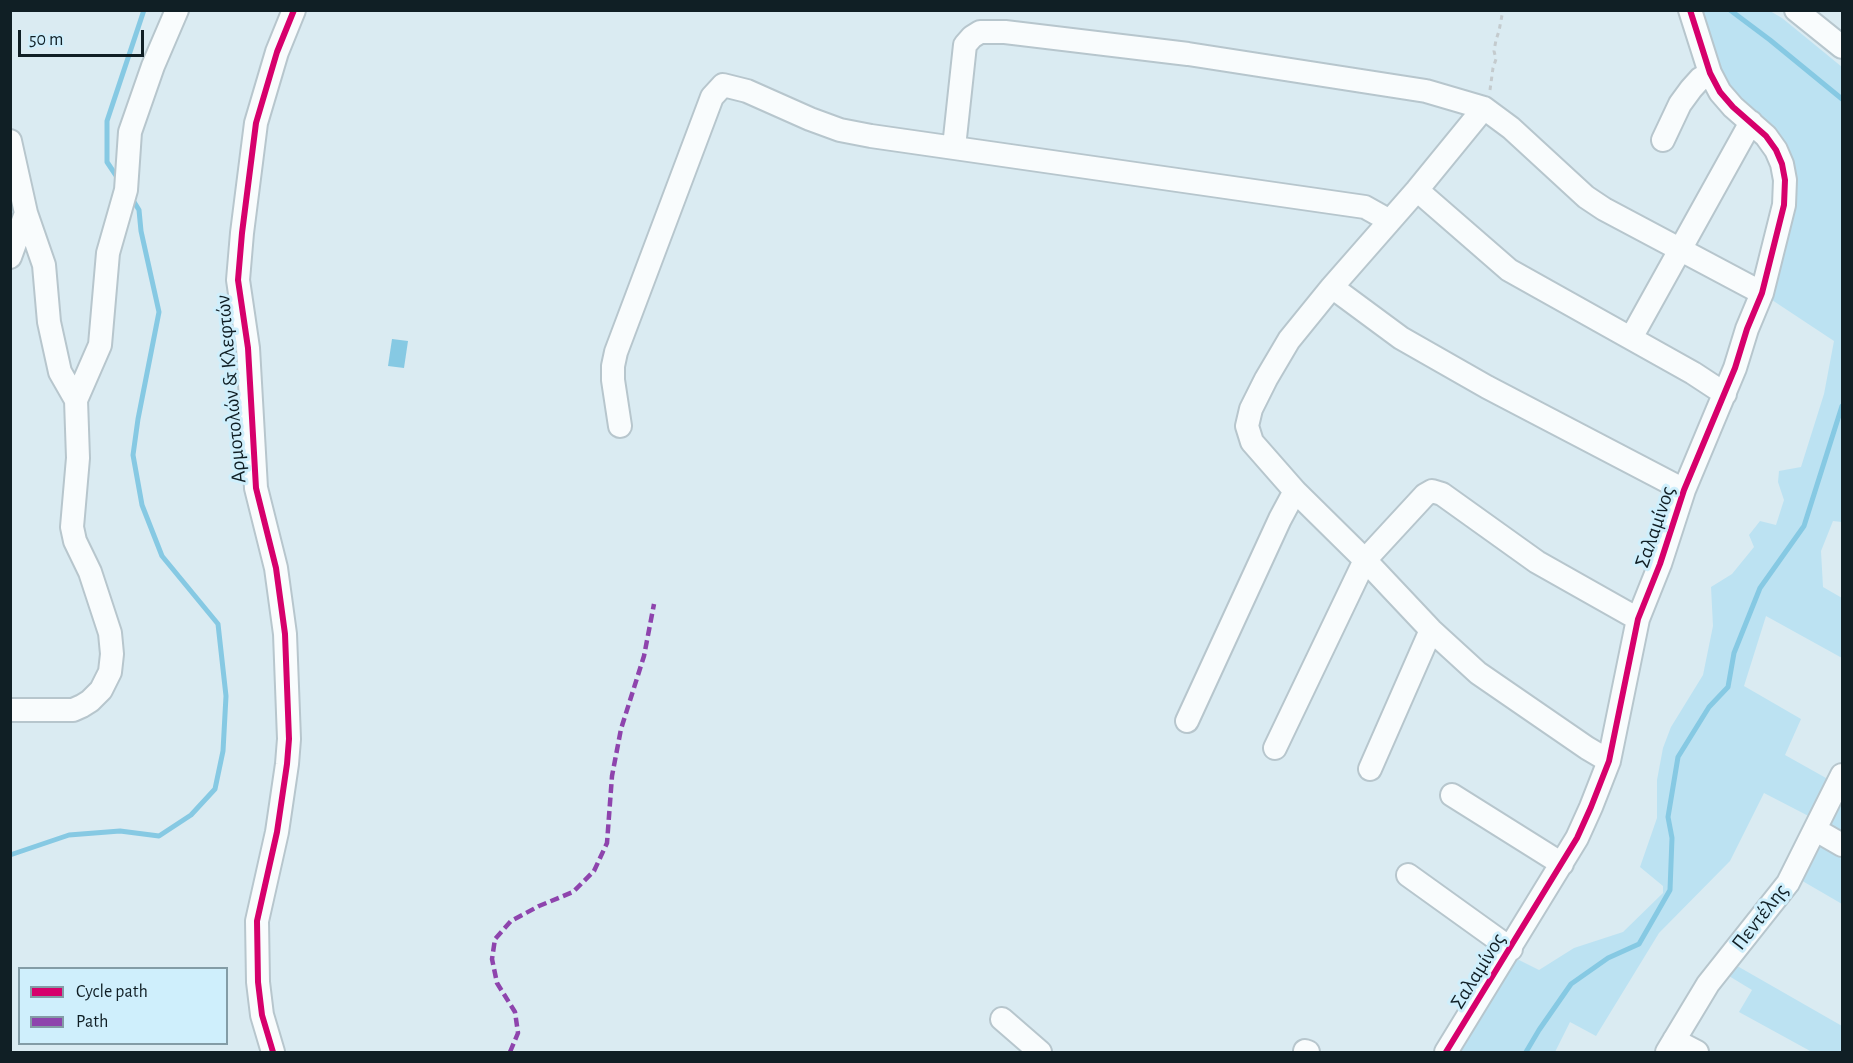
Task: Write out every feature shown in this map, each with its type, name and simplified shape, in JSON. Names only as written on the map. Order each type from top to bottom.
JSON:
[{"type":"street","points":[[10,710],[73,710],[96,696],[110,672],[112,654],[110,633],[90,572],[75,541],[72,527],[78,458],[76,400],[100,345],[108,253],[126,190],[130,132],[153,66],[177,10]]},
{"type":"street","name":"Αρμοτολών & Κλεφτών","points":[[273,1053],[262,1015],[258,982],[257,921],[277,832],[287,764],[289,739],[285,634],[276,568],[256,488],[248,348],[238,280],[256,123],[277,52],[294,10]]},
{"type":"street","name":"Σαλαμίνος","points":[[1446,1053],[1562,864],[1582,828],[1609,761],[1638,620],[1660,564],[1684,490],[1735,369],[1747,329],[1762,293],[1784,205],[1785,180],[1776,150],[1766,136],[1720,92],[1710,73],[1690,10]]},
{"type":"street","points":[[1796,10],[1842,47]]},
{"type":"street","points":[[954,147],[965,45],[980,32],[1005,32],[1188,54],[1426,91],[1484,108],[1511,128],[1586,197],[1762,293]]},
{"type":"street","points":[[1663,140],[1680,104],[1700,79],[1710,73]]},
{"type":"street","points":[[620,426],[613,380],[616,352],[712,97],[723,85],[747,91],[840,130],[1365,207],[1390,221]]},
{"type":"street","points":[[1484,108],[1417,190],[1332,287],[1277,359],[1251,409],[1247,426],[1252,442],[1295,491],[1431,630],[1478,673],[1609,761]]},
{"type":"street","points":[[1631,338],[1750,122]]},
{"type":"street","points":[[10,141],[26,213],[44,265],[49,322],[60,372],[76,400]]},
{"type":"street","points":[[1417,190],[1509,270],[1693,373],[1725,394]]},
{"type":"street","points":[[10,257],[26,213]]},
{"type":"street","points":[[1332,287],[1401,338],[1487,387],[1684,490]]},
{"type":"street","points":[[1187,721],[1295,491]]},
{"type":"street","points":[[1275,748],[1365,560],[1425,495],[1432,491],[1442,494],[1537,562],[1638,620]]},
{"type":"street","points":[[1370,769],[1431,630]]},
{"type":"street","name":"Πεντέλης","points":[[1671,1046],[1708,984],[1788,883],[1842,775]]},
{"type":"street","points":[[1452,795],[1562,864]]},
{"type":"street","points":[[1816,830],[1842,845]]},
{"type":"street","points":[[1408,875],[1511,949]]},
{"type":"street","points":[[1002,1019],[1040,1053]]},
{"type":"street","points":[[1671,1046],[1697,1053]]},
{"type":"path","points":[[1484,108],[1496,59],[1494,51],[1503,10]]},
{"type":"shaded area","points":[[1700,11],[1770,11],[1782,18],[1842,67],[1842,522],[1833,521],[1821,551],[1823,587],[1842,598],[1842,658],[1766,616],[1744,686],[1801,719],[1785,755],[1842,787],[1842,904],[1799,879],[1824,824],[1764,793],[1730,861],[1659,933],[1596,1036],[1570,1022],[1555,1052],[1459,1052],[1515,958],[1539,970],[1574,948],[1623,932],[1663,893],[1663,886],[1640,867],[1657,818],[1657,780],[1663,748],[1671,727],[1703,675],[1713,626],[1711,587],[1732,574],[1754,547],[1749,535],[1760,521],[1776,525],[1784,500],[1778,482],[1779,471],[1801,467],[1824,394],[1834,341],[1769,298],[1793,177],[1727,88]]},
{"type":"shaded area","points":[[392,339],[408,341],[404,368],[388,366]]},
{"type":"shaded area","points":[[1732,963],[1842,1026],[1842,1052],[1812,1052],[1739,1012],[1752,990],[1724,973]]},
{"type":"waterway","points":[[119,180],[107,162],[107,121],[144,10]]},
{"type":"waterway","points":[[1730,10],[1842,99]]},
{"type":"waterway","points":[[10,855],[69,835],[120,831],[159,836],[191,815],[215,789],[223,751],[226,696],[218,624],[162,556],[142,505],[133,455],[159,312],[141,231],[139,210],[131,197]]},
{"type":"waterway","points":[[1526,1052],[1571,984],[1608,958],[1639,944],[1670,890],[1672,838],[1668,817],[1678,757],[1709,707],[1728,687],[1734,653],[1760,588],[1804,526],[1842,406]]},
{"type":"marked path","points":[[510,1052],[518,1033],[515,1012],[497,983],[492,959],[495,939],[511,921],[573,892],[594,871],[607,843],[612,776],[621,729],[644,656],[654,604]]},
{"type":"cycle path","points":[[273,1052],[262,1015],[258,982],[257,921],[277,832],[287,764],[289,739],[285,634],[276,568],[256,488],[248,348],[238,280],[256,123],[277,52],[294,10]]},
{"type":"cycle path","points":[[1446,1052],[1577,838],[1591,807],[1609,761],[1638,619],[1660,564],[1684,490],[1735,368],[1747,329],[1762,293],[1784,205],[1785,180],[1776,150],[1766,136],[1733,107],[1720,92],[1710,73],[1690,10]]}]
